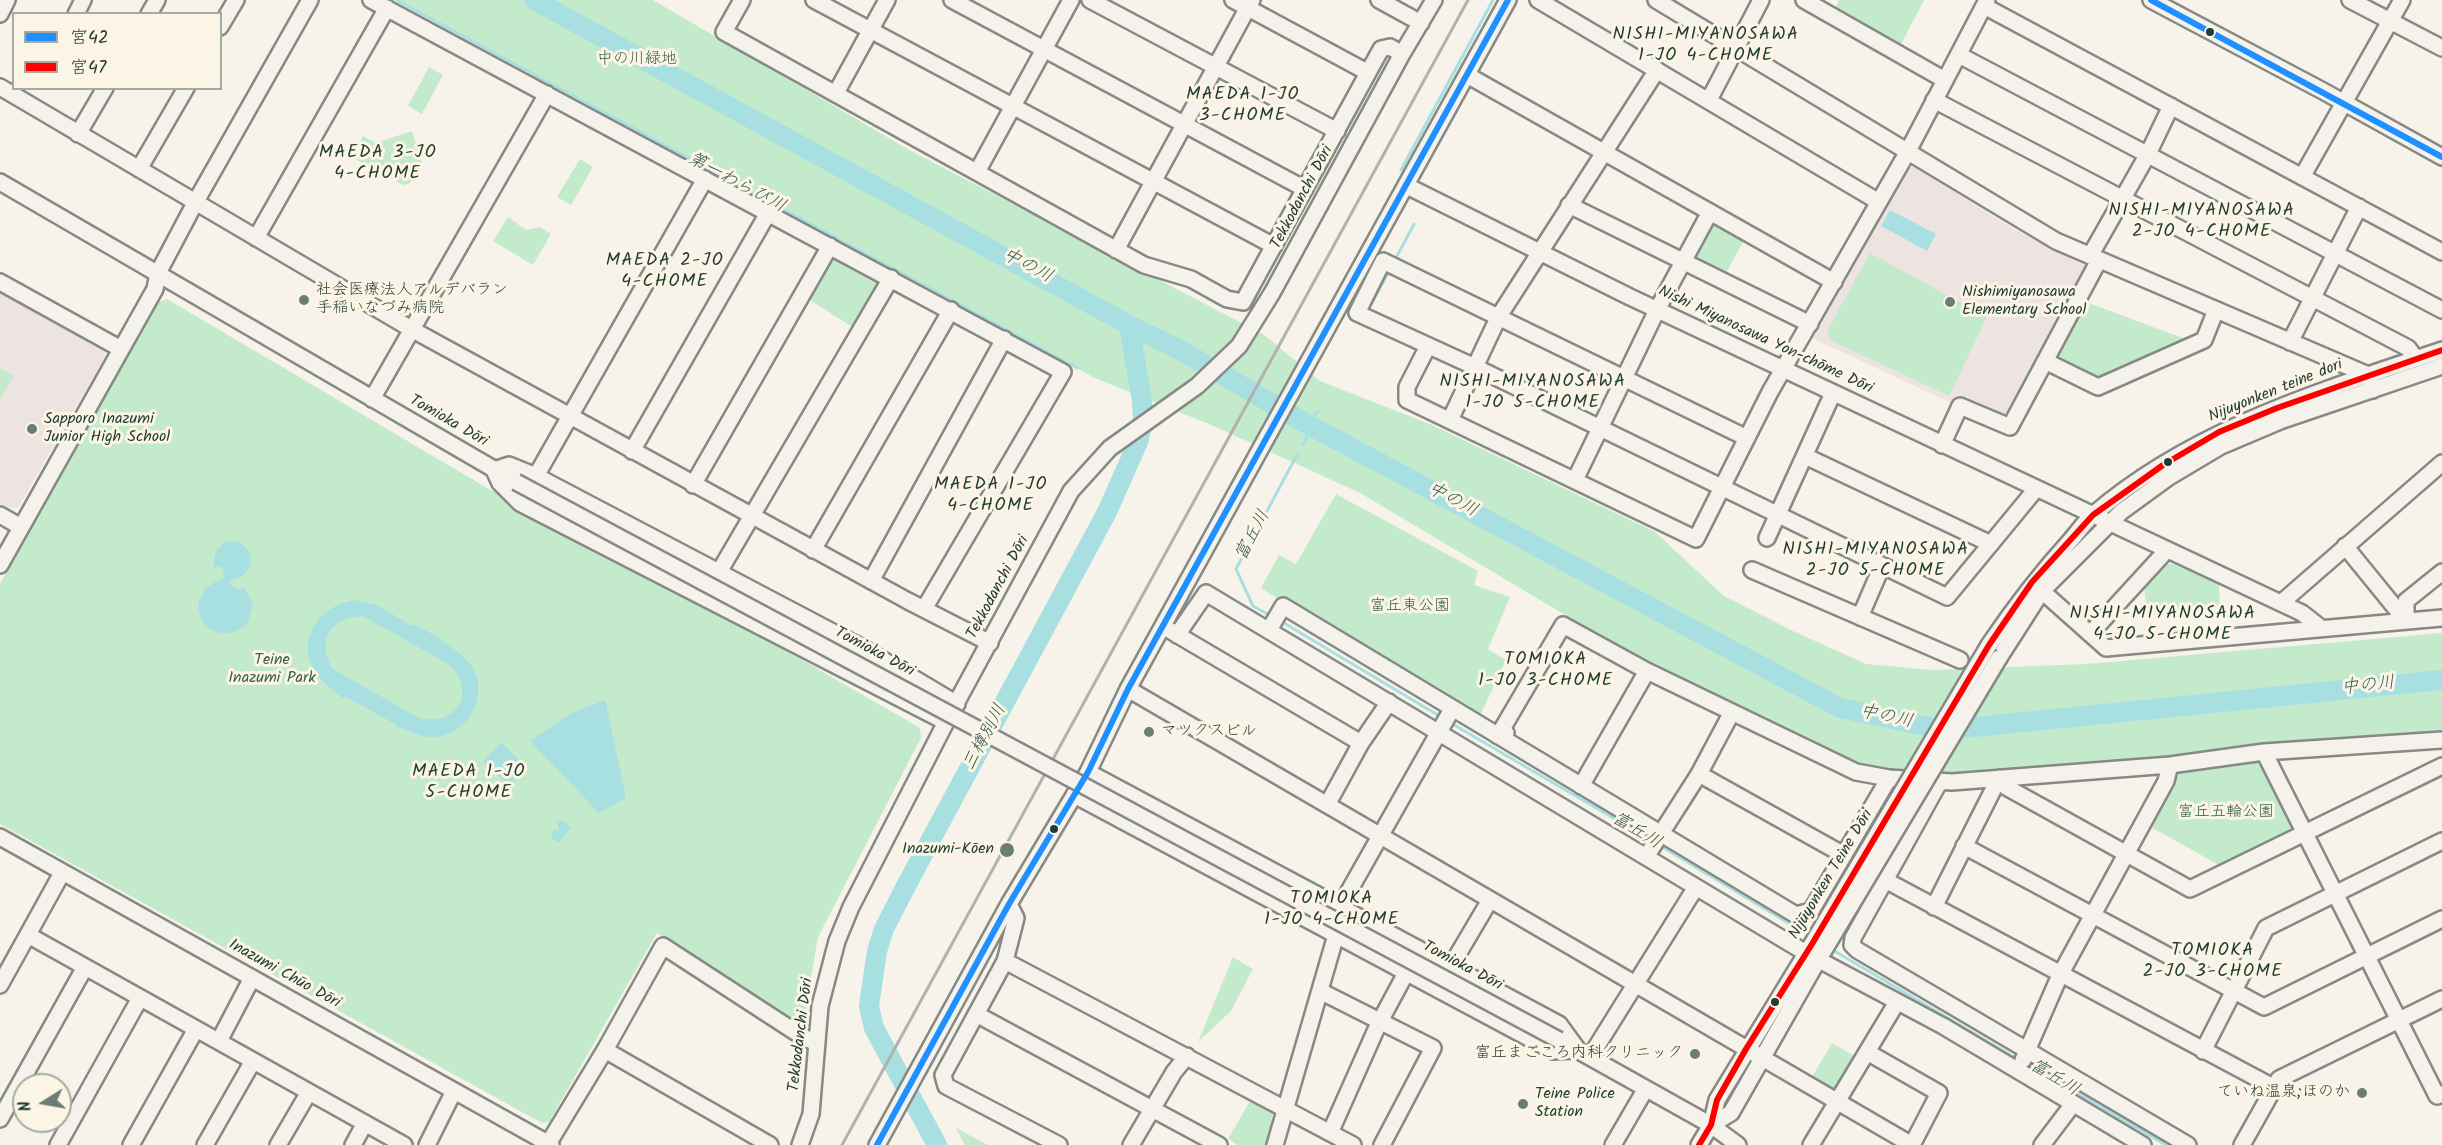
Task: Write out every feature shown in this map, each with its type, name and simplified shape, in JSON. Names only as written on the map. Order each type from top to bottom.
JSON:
[{"type":"street","points":[[0,14],[7,0]]},
{"type":"street","points":[[222,24],[236,0]]},
{"type":"street","points":[[0,565],[155,289],[158,273],[195,203],[310,0]]},
{"type":"street","points":[[371,0],[1063,372],[924,609]]},
{"type":"street","points":[[742,0],[724,32],[1144,265],[1191,279],[1227,299],[1243,302],[1381,49],[1390,47],[1402,54]]},
{"type":"street","points":[[814,0],[869,32],[1013,106],[1274,246]]},
{"type":"street","points":[[836,93],[887,0]]},
{"type":"street","points":[[952,0],[1305,189]]},
{"type":"street","points":[[977,171],[1071,0]]},
{"type":"street","points":[[1090,0],[1337,131]]},
{"type":"street","points":[[1233,0],[1250,4],[1367,72]]},
{"type":"street","points":[[1379,0],[1421,23]]},
{"type":"street","name":"Tekkodanchi Dōri","points":[[800,1145],[811,1114],[820,1006],[837,941],[851,907],[946,722],[1071,491],[1110,448],[1197,386],[1239,346],[1272,293],[1402,54],[1434,0]]},
{"type":"street","points":[[877,1145],[1009,904],[1088,772],[1128,689],[1508,0]]},
{"type":"street","points":[[1538,0],[1879,202]]},
{"type":"street","points":[[1656,0],[1906,153],[2056,241],[2368,375],[2373,390]]},
{"type":"street","points":[[1709,100],[1761,0]]},
{"type":"street","points":[[1804,0],[1831,7],[1943,79]]},
{"type":"street","points":[[2151,0],[2170,4],[2442,157]]},
{"type":"street","points":[[2350,0],[2442,48]]},
{"type":"street","points":[[2302,177],[2402,0]]},
{"type":"street","points":[[1428,346],[1407,387],[1407,400],[1696,539],[1782,369],[1879,202],[1943,79],[1959,55],[1986,3],[2442,252]]},
{"type":"street","points":[[1116,249],[1250,4]]},
{"type":"street","points":[[256,238],[387,8]]},
{"type":"street","points":[[1959,55],[2442,310]]},
{"type":"street","points":[[1450,420],[1499,316],[1538,251],[1657,70]]},
{"type":"street","points":[[1467,75],[1834,282]]},
{"type":"street","points":[[0,87],[30,95],[78,134],[413,330],[871,582],[990,643]]},
{"type":"street","points":[[78,134],[104,90]]},
{"type":"street","points":[[139,169],[185,90]]},
{"type":"street","points":[[372,399],[547,94]]},
{"type":"street","points":[[1934,100],[2408,348],[2416,359]]},
{"type":"street","points":[[1942,445],[1960,406],[2010,427],[2171,106]]},
{"type":"street","points":[[536,476],[705,179]]},
{"type":"street","name":"Tomioka Dōri","points":[[0,182],[494,470],[1559,1040],[1711,1125],[1738,1145]]},
{"type":"street","name":"Nishi Miyanosawa Yon-chōme Dōri","points":[[1407,186],[1658,310],[2302,613],[2321,628]]},
{"type":"street","points":[[1569,205],[1810,324]]},
{"type":"street","points":[[2290,342],[2359,207]]},
{"type":"street","points":[[1575,480],[1658,310],[1710,212]]},
{"type":"street","points":[[633,451],[768,213]]},
{"type":"street","points":[[693,485],[830,246]]},
{"type":"street","points":[[1748,438],[1383,261],[1357,313],[1475,367],[1947,597],[2036,489]]},
{"type":"street","points":[[719,572],[891,278]]},
{"type":"street","points":[[0,282],[121,349]]},
{"type":"street","points":[[813,550],[951,310]]},
{"type":"street","points":[[2045,361],[2098,387],[2204,340],[2216,310]]},
{"type":"street","points":[[871,582],[1004,339]]},
{"type":"street","name":"Nijuyonken teine dori","points":[[1989,645],[2093,515],[2163,465],[2219,432],[2277,408],[2442,350]]},
{"type":"street","name":"Nijuyonken teine dori","points":[[1999,658],[2037,586],[2109,524],[2169,477],[2221,446],[2280,421],[2442,366]]},
{"type":"street","points":[[1767,538],[1833,393]]},
{"type":"street","points":[[1805,456],[1991,544]]},
{"type":"street","points":[[2281,603],[2442,463]]},
{"type":"street","points":[[946,722],[520,503],[500,483],[494,470],[509,465],[536,476],[863,648],[957,704]]},
{"type":"street","points":[[0,515],[21,527]]},
{"type":"street","points":[[2345,546],[2406,621]]},
{"type":"street","points":[[2090,634],[2167,550]]},
{"type":"street","points":[[1860,616],[1882,566]]},
{"type":"street","points":[[1752,570],[1960,660]]},
{"type":"street","points":[[2406,621],[2406,601],[2442,572]]},
{"type":"street","points":[[2037,586],[2106,648],[2442,618]]},
{"type":"street","points":[[1178,635],[1206,592],[1439,730],[1653,845],[1796,915],[1811,911],[1889,778]]},
{"type":"street","points":[[1270,629],[1283,606],[1451,711],[1502,734],[1581,786],[1653,845],[1696,887],[1815,952],[1897,1002],[2023,1061],[2165,1139],[2188,1145]]},
{"type":"street","points":[[1502,734],[1563,625],[1647,671],[1856,772],[1889,778],[1940,781],[1998,778],[2170,765],[2264,752],[2442,740]]},
{"type":"street","points":[[1163,627],[1361,743]]},
{"type":"street","name":"Nijūyonken Teine Dōri","points":[[1711,1125],[1731,1113],[1815,952],[1989,645]]},
{"type":"street","name":"Nijūyonken Teine Dōri","points":[[1699,1145],[1711,1125],[1717,1100],[1746,1049],[1815,952],[1999,658]]},
{"type":"street","points":[[1581,786],[1647,671]]},
{"type":"street","points":[[1128,689],[1838,1102],[1888,1139],[1912,1145],[1939,1093],[1867,1052]]},
{"type":"street","points":[[1327,805],[1361,743],[1389,702]]},
{"type":"street","points":[[1340,907],[1451,711]]},
{"type":"street","points":[[1653,845],[1699,774],[1732,712]]},
{"type":"street","points":[[2264,752],[2437,1096],[2442,1094]]},
{"type":"street","points":[[2023,1061],[2060,975],[2166,781],[2170,765]]},
{"type":"street","points":[[1998,778],[2006,787],[2190,889],[2442,766]]},
{"type":"street","points":[[1088,772],[1559,1024],[1584,1054]]},
{"type":"street","points":[[1699,774],[1844,855]]},
{"type":"street","points":[[1934,907],[1998,778]]},
{"type":"street","points":[[1940,781],[1853,938],[1852,945],[2023,1061],[2073,1104],[2143,1145]]},
{"type":"street","points":[[1074,795],[1553,1051],[1584,1054]]},
{"type":"street","name":"Inazumi Chūo Dōri","points":[[0,837],[550,1144]]},
{"type":"street","points":[[2203,1050],[2266,928],[2442,841]]},
{"type":"street","points":[[1964,846],[2264,1007],[2442,919]]},
{"type":"street","points":[[0,985],[62,873]]},
{"type":"street","points":[[1885,880],[2275,1088]]},
{"type":"street","points":[[1584,1054],[1635,984],[1696,887]]},
{"type":"street","points":[[1451,966],[1491,900]]},
{"type":"street","points":[[1009,904],[1016,918],[1005,961],[943,1075],[946,1086],[1059,1145]]},
{"type":"street","points":[[28,935],[404,1145]]},
{"type":"street","points":[[1275,1145],[1336,935]]},
{"type":"street","points":[[550,1144],[663,946],[803,1037],[817,1043]]},
{"type":"street","points":[[1005,961],[1353,1145]]},
{"type":"street","points":[[0,1119],[85,967]]},
{"type":"street","points":[[1330,1133],[1380,1021],[1406,973]]},
{"type":"street","points":[[219,1041],[252,978]]},
{"type":"street","points":[[1320,991],[1433,1048],[1382,1145]]},
{"type":"street","points":[[58,1145],[140,998]]},
{"type":"street","points":[[2242,1145],[2279,1079],[2442,999]]},
{"type":"street","points":[[1811,1145],[1897,1002]]},
{"type":"street","points":[[976,1014],[1219,1145]]},
{"type":"street","points":[[131,1145],[196,1029]]},
{"type":"street","points":[[605,1050],[770,1145]]},
{"type":"street","points":[[1131,1145],[1186,1056]]},
{"type":"street","points":[[205,1145],[253,1061]]},
{"type":"street","points":[[1613,1145],[1645,1090]]},
{"type":"street","points":[[427,1145],[454,1091]]},
{"type":"street","points":[[278,1145],[309,1092]]},
{"type":"street","points":[[2042,1145],[2073,1104]]},
{"type":"street","points":[[352,1145],[365,1123]]},
{"type":"shaded area","name":"Nishimiyanosawa Elementary School","points":[[1914,167],[2017,231],[2086,266],[2008,413],[1999,414],[1958,394],[1953,404],[1812,338],[1907,169]]},
{"type":"shaded area","name":"Sapporo Inazumi Junior High School","points":[[0,292],[105,351],[106,355],[18,508],[10,508],[0,503]]},
{"type":"green space","name":"中の川緑地","points":[[396,0],[653,0],[911,151],[1263,334],[1320,381],[1432,425],[1655,532],[1724,596],[1795,632],[1866,664],[1933,670],[2086,664],[2442,633],[2442,731],[2117,765],[1953,777],[1862,770],[1594,632],[1360,493],[1216,427],[1095,378]]},
{"type":"green space","points":[[1839,0],[1924,0],[1899,48],[1837,13],[1836,7]]},
{"type":"green space","points":[[429,67],[443,75],[422,114],[408,106]]},
{"type":"green space","points":[[412,131],[422,163],[410,183],[403,185],[351,157],[363,136],[376,143]]},
{"type":"green space","points":[[580,159],[593,167],[571,205],[557,197]]},
{"type":"green space","points":[[508,217],[526,230],[540,227],[551,234],[533,265],[493,241]]},
{"type":"green space","points":[[1711,225],[1717,225],[1744,240],[1725,275],[1696,261],[1693,256]]},
{"type":"green space","points":[[1870,253],[1987,317],[1949,396],[1832,341],[1827,331]]},
{"type":"green space","points":[[833,259],[878,281],[879,286],[854,328],[808,299]]},
{"type":"green space","name":"Teine Inazumi Park","points":[[167,299],[487,488],[771,642],[920,728],[921,738],[818,937],[803,1026],[800,1027],[657,933],[549,1122],[542,1123],[0,824],[0,584],[152,305]]},
{"type":"green space","points":[[2086,302],[2188,340],[2106,378],[2093,380],[2056,359]]},
{"type":"green space","points":[[0,368],[14,376],[0,399]]},
{"type":"green space","name":"富丘東公園","points":[[1336,494],[1478,571],[1474,585],[1510,597],[1488,649],[1506,660],[1479,718],[1376,662],[1261,588],[1279,555],[1296,564]]},
{"type":"green space","points":[[2168,564],[2174,564],[2219,584],[2220,605],[2147,612],[2144,587]]},
{"type":"green space","name":"富丘五輪公園","points":[[2259,760],[2295,831],[2224,868],[2151,827],[2181,769]]},
{"type":"green space","points":[[1233,957],[1253,969],[1231,1011],[1198,1042]]},
{"type":"green space","points":[[1832,1043],[1858,1058],[1838,1093],[1812,1077]]},
{"type":"green space","points":[[1252,1098],[1274,1109],[1266,1145],[1238,1145],[1228,1139]]},
{"type":"green space","points":[[956,1128],[988,1145],[965,1145]]},
{"type":"water","points":[[1890,210],[1936,234],[1927,251],[1881,226]]},
{"type":"water","points":[[228,541],[238,542],[249,552],[250,566],[239,577],[230,580],[229,584],[241,590],[244,586],[253,605],[248,623],[240,629],[223,633],[209,628],[203,622],[198,604],[205,588],[223,578],[224,569],[219,566],[214,568],[214,559],[218,549]]},
{"type":"water","points":[[355,600],[377,605],[412,626],[416,625],[430,633],[469,662],[477,679],[477,701],[466,721],[458,729],[436,737],[420,735],[397,727],[346,697],[342,698],[325,684],[310,661],[309,637],[321,617],[342,603]],"holes":[[[363,616],[450,665],[462,686],[459,705],[453,713],[444,717],[419,718],[333,669],[328,659],[326,640],[329,632],[342,621]]]},
{"type":"water","points":[[605,700],[626,798],[599,813],[530,741],[572,713]]},
{"type":"water","points":[[499,744],[503,744],[524,765],[524,769],[512,783],[508,784],[484,761]]},
{"type":"water","points":[[562,820],[571,827],[559,842],[553,839],[551,834],[554,830],[559,831],[557,823]]},
{"type":"waterway","name":"第一わらび川","points":[[396,0],[1077,368]]},
{"type":"waterway","name":"中の川","points":[[534,0],[1129,325],[1182,351],[1305,423],[1840,708],[1944,730],[2442,680]]},
{"type":"waterway","points":[[1401,170],[1493,0]]},
{"type":"waterway","points":[[1396,258],[1414,224]]},
{"type":"waterway","points":[[1369,308],[1387,275]]},
{"type":"waterway","name":"三樽別川","points":[[937,1145],[874,1028],[869,1006],[877,951],[884,929],[906,886],[1107,512],[1138,442],[1143,421],[1142,401],[1129,325]]},
{"type":"waterway","name":"富丘川","points":[[1303,444],[1307,437],[1305,423],[1319,411]]},
{"type":"waterway","name":"富丘川","points":[[1271,616],[1253,606],[1236,569],[1298,453]]},
{"type":"waterway","name":"富丘川","points":[[1279,620],[1441,717]]},
{"type":"waterway","name":"富丘川","points":[[1449,722],[1651,840]]},
{"type":"waterway","name":"富丘川","points":[[1659,845],[1810,936]]},
{"type":"waterway","name":"富丘川","points":[[1831,949],[2019,1060]]},
{"type":"waterway","name":"富丘川","points":[[2025,1063],[2166,1145]]},
{"type":"railway","points":[[842,1145],[1468,0]]},
{"type":"transit line","name":"宮42","points":[[877,1145],[1009,904],[1088,772],[1128,689],[1508,0]]},
{"type":"transit line","name":"宮42","points":[[2151,0],[2442,157]]},
{"type":"transit line","name":"宮47","points":[[1699,1145],[1711,1125],[1717,1100],[1746,1049],[1812,944],[1989,645],[2032,582],[2093,515],[2163,465],[2219,432],[2277,408],[2442,350]]},
{"type":"place","name":"社会医療法人アルデバラン 手稲いなづみ病院","points":[[304,300]]},
{"type":"place","name":"Nishimiyanosawa Elementary School","points":[[1950,302]]},
{"type":"place","name":"Sapporo Inazumi Junior High School","points":[[32,429]]},
{"type":"place","name":"マツクスビル","points":[[1149,732]]},
{"type":"place","name":"Inazumi-Kōen","points":[[1007,850]]},
{"type":"place","name":"富丘まごころ内科クリニック","points":[[1695,1054]]},
{"type":"place","name":"ていね温泉;ほのか","points":[[2362,1093]]},
{"type":"place","name":"Teine Police Station","points":[[1523,1104]]},
{"type":"district","name":"NISHI-MIYANOSAWA 1-JO 4-CHOME","points":[[1706,46]]},
{"type":"district","name":"MAEDA 1-JO 3-CHOME","points":[[1243,106]]},
{"type":"district","name":"MAEDA 3-JO 4-CHOME","points":[[378,164]]},
{"type":"district","name":"NISHI-MIYANOSAWA 2-JO 4-CHOME","points":[[2202,222]]},
{"type":"district","name":"MAEDA 2-JO 4-CHOME","points":[[665,272]]},
{"type":"district","name":"NISHI-MIYANOSAWA 1-JO 5-CHOME","points":[[1533,394]]},
{"type":"district","name":"MAEDA 1-JO 4-CHOME","points":[[991,496]]},
{"type":"district","name":"NISHI-MIYANOSAWA 2-JO 5-CHOME","points":[[1876,561]]},
{"type":"district","name":"NISHI-MIYANOSAWA 4-JO 5-CHOME","points":[[2163,625]]},
{"type":"district","name":"TOMIOKA 1-JO 3-CHOME","points":[[1546,671]]},
{"type":"district","name":"MAEDA 1-JO 5-CHOME","points":[[469,783]]},
{"type":"district","name":"TOMIOKA 1-JO 4-CHOME","points":[[1332,910]]},
{"type":"district","name":"TOMIOKA 2-JO 3-CHOME","points":[[2213,962]]}]
